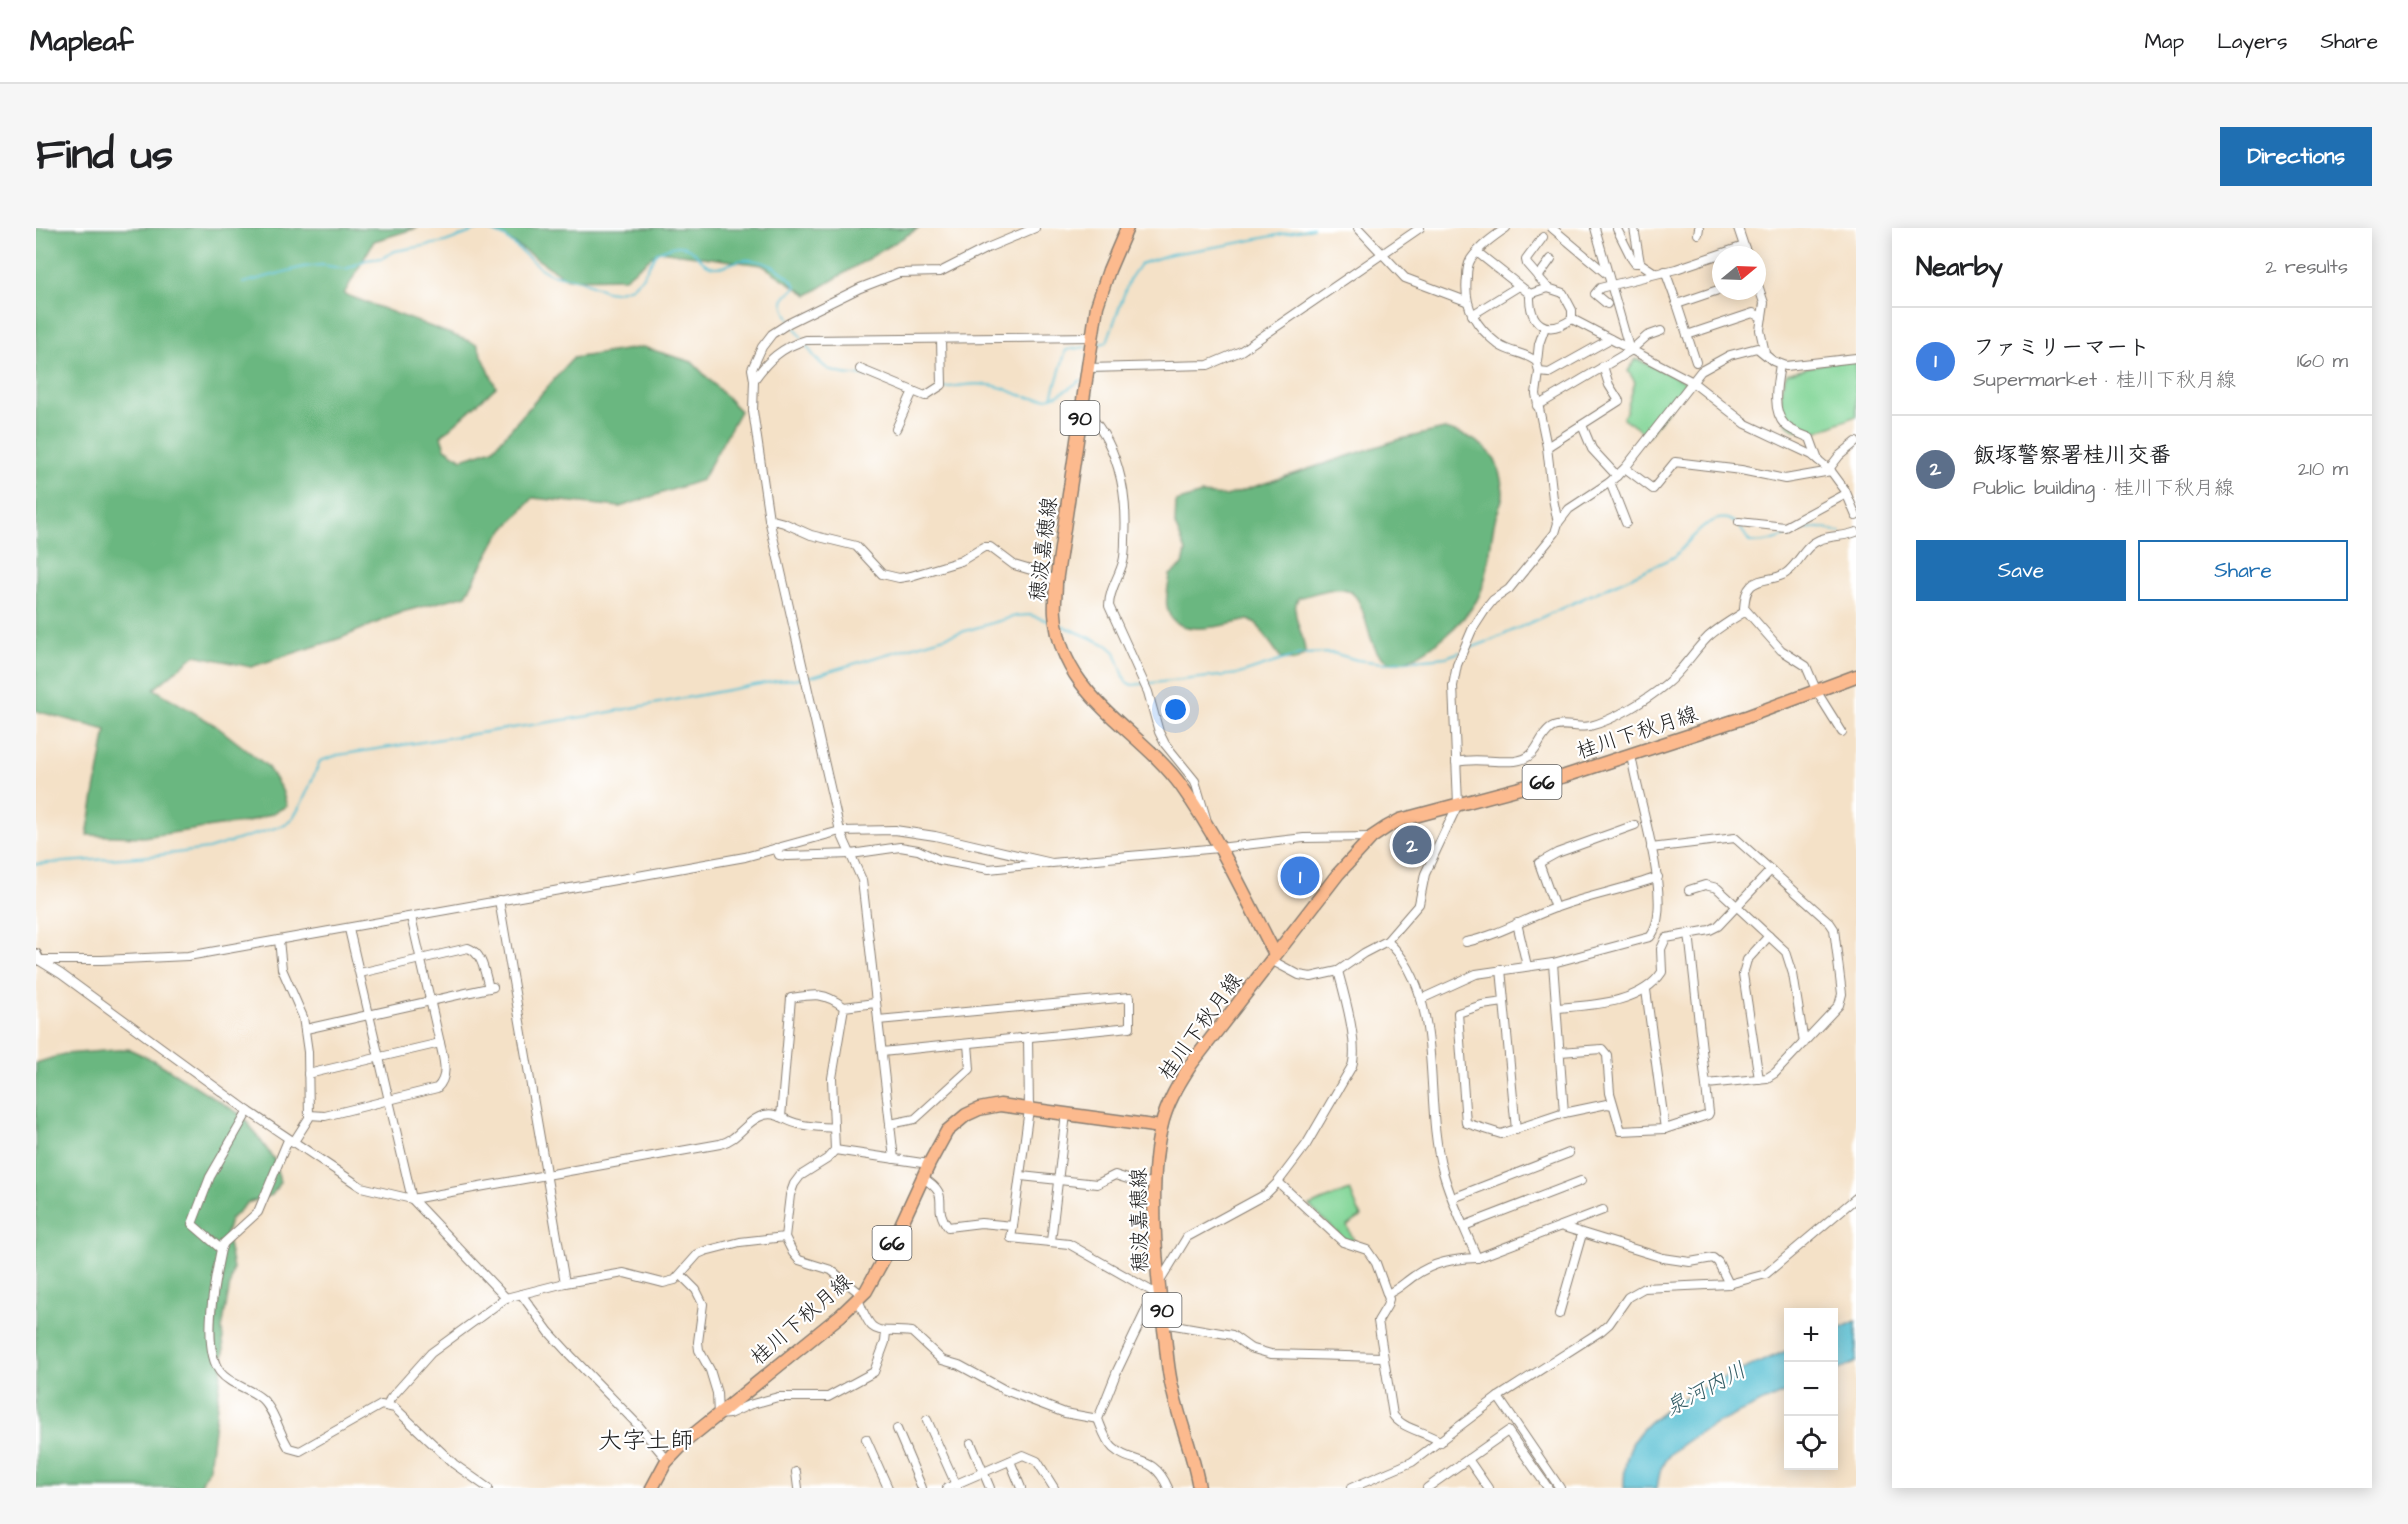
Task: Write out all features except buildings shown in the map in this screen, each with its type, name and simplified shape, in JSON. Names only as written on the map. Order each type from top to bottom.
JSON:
[{"type":"main road","name":"穂波嘉穂線","points":[[1127,228],[1097,306],[1056,582],[1055,614],[1058,634],[1074,674],[1086,692],[1164,765],[1207,822],[1273,957]]},
{"type":"main road","name":"桂川下秋月線","points":[[652,1488],[669,1459],[687,1439],[860,1297],[875,1277],[947,1131],[966,1115],[990,1106],[1000,1105],[1161,1127],[1178,1084],[1192,1062],[1338,874],[1372,837],[1400,820],[1565,776],[1746,717],[1856,676]]},
{"type":"main road","name":"穂波嘉穂線","points":[[1161,1127],[1156,1183],[1157,1288],[1172,1388],[1197,1470],[1199,1488]]},
{"type":"street","points":[[894,1160],[875,1003],[866,899],[862,880],[840,831],[769,519],[753,411],[752,369],[762,347],[772,334],[789,323],[860,288],[899,273],[940,272],[987,248],[1035,228]]},
{"type":"street","points":[[1358,228],[1405,278],[1466,301]]},
{"type":"street","points":[[1088,368],[1208,365],[1224,360],[1241,351],[1420,228]]},
{"type":"street","points":[[1506,228],[1477,252],[1470,261],[1467,271],[1466,301],[1472,315],[1484,331],[1501,346],[1521,352],[1537,362]]},
{"type":"street","points":[[1552,228],[1608,276]]},
{"type":"street","points":[[1595,228],[1630,351]]},
{"type":"street","points":[[1635,228],[1640,263]]},
{"type":"street","points":[[1738,228],[1744,246]]},
{"type":"street","points":[[1617,229],[1632,260],[1655,273]]},
{"type":"street","points":[[1543,237],[1526,260],[1530,269],[1548,288],[1563,293],[1569,300],[1572,319]]},
{"type":"street","points":[[1477,252],[1530,294]]},
{"type":"street","points":[[1607,304],[1595,294],[1600,288],[1676,269],[1712,257]]},
{"type":"street","points":[[1538,277],[1551,259]]},
{"type":"street","points":[[1665,271],[1696,362]]},
{"type":"street","points":[[1472,315],[1519,286]]},
{"type":"street","points":[[1530,294],[1548,288]]},
{"type":"street","points":[[1677,304],[1712,292]]},
{"type":"street","points":[[1530,294],[1530,310],[1534,318],[1545,327],[1558,327],[1572,319]]},
{"type":"street","points":[[1763,300],[1760,330],[1765,353]]},
{"type":"street","points":[[1687,335],[1753,313],[1762,317]]},
{"type":"street","points":[[1572,319],[1691,381],[1746,424],[1818,460],[1830,470],[1845,492],[1856,516]]},
{"type":"street","points":[[1545,327],[1539,344],[1536,394],[1547,447],[1558,523]]},
{"type":"street","points":[[1537,406],[1630,351],[1647,336],[1661,331]]},
{"type":"street","points":[[754,380],[778,352],[806,340],[1093,337]]},
{"type":"street","points":[[860,369],[925,396],[942,385],[941,339]]},
{"type":"street","points":[[1539,372],[1549,373],[1610,339]]},
{"type":"street","points":[[1273,957],[1299,975],[1311,977],[1338,971],[1364,953],[1388,941],[1419,904],[1425,874],[1458,804],[1453,686],[1457,664],[1468,638],[1485,610],[1493,600],[1509,589],[1555,533],[1558,523],[1577,502],[1610,482],[1625,468],[1679,402],[1691,381],[1701,371],[1730,355],[1757,348],[1780,365],[1786,366],[1856,358]]},
{"type":"street","points":[[1780,365],[1776,394],[1782,421],[1786,427],[1810,438],[1818,460]]},
{"type":"street","points":[[1547,447],[1620,402],[1609,385],[1604,366]]},
{"type":"street","points":[[896,429],[913,391]]},
{"type":"street","points":[[1082,408],[1095,420],[1109,445],[1122,480],[1126,527],[1124,561],[1109,597],[1109,606],[1148,692],[1159,732],[1196,782],[1207,822]]},
{"type":"street","points":[[1582,425],[1592,449],[1617,476]]},
{"type":"street","points":[[1625,468],[1653,489],[1675,462],[1741,470],[1785,479],[1830,470],[1839,456],[1856,442]]},
{"type":"street","points":[[1610,482],[1626,523]]},
{"type":"street","points":[[1739,522],[1785,527],[1845,492],[1856,489]]},
{"type":"street","points":[[769,519],[856,546],[882,574],[899,578],[961,561],[984,547],[990,547],[1014,565],[1041,573],[1056,582]]},
{"type":"street","points":[[1842,732],[1817,692],[1806,666],[1781,650],[1744,608],[1745,596],[1749,588],[1757,581],[1779,577],[1786,573],[1810,546],[1820,540],[1856,532]]},
{"type":"street","points":[[1456,762],[1472,758],[1516,761],[1535,752],[1550,729],[1557,726],[1576,728],[1590,726],[1613,716],[1650,696],[1668,683],[1709,636],[1746,611]]},
{"type":"street","points":[[1421,999],[1476,974],[1553,963],[1650,937],[1657,924],[1658,877],[1633,773],[1631,754]]},
{"type":"street","points":[[1555,908],[1539,863],[1557,853],[1635,825]]},
{"type":"street","points":[[37,958],[102,960],[188,956],[745,857],[840,831],[895,830],[1052,862]]},
{"type":"street","points":[[776,848],[779,855],[787,856],[851,854],[900,847],[918,850],[950,863],[989,869],[1304,838],[1372,837]]},
{"type":"street","points":[[1651,848],[1730,837],[1740,842],[1830,923],[1835,938],[1842,1000],[1804,1043],[1775,1073],[1767,1078],[1707,1084]]},
{"type":"street","points":[[1557,1008],[1617,1000],[1646,990],[1662,972],[1663,942],[1673,936],[1710,930],[1718,926],[1771,870]]},
{"type":"street","points":[[1466,942],[1481,939],[1555,908],[1619,891],[1658,877]]},
{"type":"street","points":[[1689,890],[1711,886],[1786,951],[1804,1043]]},
{"type":"street","points":[[498,900],[566,1283]]},
{"type":"street","points":[[309,1115],[325,1116],[437,1088],[441,1085],[445,1064],[411,917]]},
{"type":"street","points":[[1517,923],[1527,966]]},
{"type":"street","points":[[349,929],[412,1199],[506,1298]]},
{"type":"street","points":[[1560,1052],[1602,1049],[1607,1055],[1610,1093],[1621,1131],[1665,1129],[1708,1115],[1707,1084],[1689,933]]},
{"type":"street","points":[[1759,1079],[1743,974],[1748,960],[1769,936]]},
{"type":"street","points":[[279,940],[282,969],[299,1005],[306,1029],[309,1115],[307,1124],[290,1141],[258,1212],[221,1249],[210,1316],[215,1363],[226,1378],[262,1399],[289,1448],[300,1452],[381,1405],[388,1405],[396,1408],[454,1464],[488,1488]]},
{"type":"street","points":[[1388,941],[1401,953],[1410,969],[1421,999],[1428,1035],[1438,1149],[1443,1172],[1476,1258]]},
{"type":"street","points":[[306,1029],[491,987],[480,957],[472,950],[463,949],[360,973]]},
{"type":"street","points":[[37,958],[290,1141],[361,1188],[412,1199],[720,1144],[734,1138],[753,1120],[774,1113],[798,1124],[833,1128]]},
{"type":"street","points":[[1553,963],[1564,1113]]},
{"type":"street","points":[[1501,969],[1516,1130]]},
{"type":"street","points":[[1168,1488],[1158,1470],[1114,1449],[1105,1437],[1098,1419],[1117,1371],[1157,1288],[1187,1237],[1266,1194],[1278,1182],[1306,1145],[1354,1060],[1350,1025],[1338,971]]},
{"type":"street","points":[[1646,990],[1665,1129]]},
{"type":"street","points":[[781,1116],[791,998],[818,994],[833,999],[844,1007],[875,1003]]},
{"type":"street","points":[[878,1020],[1130,997],[1130,1027],[882,1052]]},
{"type":"street","points":[[1504,1002],[1482,1005],[1458,1013],[1466,1123],[1494,1134],[1516,1130],[1564,1113],[1607,1104],[1613,1105]]},
{"type":"street","points":[[844,1007],[831,1078],[835,1150],[827,1160],[800,1176],[794,1184],[790,1195],[785,1237],[793,1253],[800,1260],[831,1270],[860,1297],[867,1322],[878,1331],[912,1332],[942,1360],[959,1365],[1005,1390],[1057,1410],[1098,1419]]},
{"type":"street","points":[[1028,1037],[1029,1109],[1011,1238],[1068,1244],[1157,1288]]},
{"type":"street","points":[[308,1074],[440,1043]]},
{"type":"street","points":[[890,1124],[915,1119],[970,1069],[968,1044]]},
{"type":"street","points":[[221,1249],[192,1224],[210,1177],[248,1111]]},
{"type":"street","points":[[1051,1241],[1066,1114]]},
{"type":"street","points":[[835,1150],[929,1164]]},
{"type":"street","points":[[1453,1198],[1569,1153]]},
{"type":"street","points":[[1021,1176],[1097,1184],[1115,1175],[1134,1181],[1156,1183]]},
{"type":"street","points":[[923,1178],[937,1186],[941,1196],[942,1220],[948,1227],[981,1223],[1013,1226]]},
{"type":"street","points":[[1464,1226],[1581,1181]]},
{"type":"street","points":[[1278,1182],[1343,1242],[1367,1250],[1373,1256],[1387,1294],[1387,1306],[1378,1321],[1382,1357],[1389,1381],[1394,1415],[1397,1421],[1441,1442]]},
{"type":"street","points":[[1351,1488],[1364,1485],[1412,1462],[1441,1442],[1498,1397],[1601,1331],[1636,1291],[1653,1286],[1730,1284],[1766,1274],[1856,1198]]},
{"type":"street","points":[[1387,1294],[1437,1263],[1445,1260],[1476,1258],[1603,1210]]},
{"type":"street","points":[[1560,1226],[1663,1258],[1690,1262],[1713,1258],[1718,1262],[1730,1284]]},
{"type":"street","points":[[1559,1314],[1582,1234]]},
{"type":"street","points":[[388,1405],[431,1353],[506,1298],[566,1283],[624,1273],[663,1283],[675,1280],[698,1254],[705,1251],[740,1242],[785,1237]]},
{"type":"street","points":[[681,1275],[696,1290],[703,1304],[699,1350],[715,1386],[718,1415],[729,1414],[749,1405],[778,1397],[828,1397],[874,1372],[885,1342],[886,1332]]},
{"type":"street","points":[[521,1294],[563,1348],[669,1459]]},
{"type":"street","points":[[1163,1323],[1232,1335],[1250,1348],[1271,1354],[1382,1357]]},
{"type":"street","points":[[1498,1397],[1560,1488]]},
{"type":"street","points":[[927,1420],[957,1486]]},
{"type":"street","points":[[897,1429],[922,1488]]},
{"type":"street","points":[[1427,1488],[1508,1431],[1548,1488]]},
{"type":"street","points":[[866,1439],[888,1488]]},
{"type":"street","points":[[971,1443],[990,1488]]},
{"type":"street","points":[[947,1488],[957,1486],[1023,1455],[1037,1461],[1054,1488]]},
{"type":"street","points":[[1468,1459],[1488,1488]]},
{"type":"street","points":[[1010,1461],[1021,1488]]},
{"type":"street","points":[[796,1472],[798,1488]]},
{"type":"green space","points":[[36,228],[417,228],[374,241],[344,294],[477,344],[496,387],[441,436],[445,448],[462,459],[493,449],[573,358],[643,347],[692,362],[740,411],[702,480],[620,507],[533,498],[497,538],[466,595],[402,612],[341,638],[251,667],[195,655],[154,689],[215,725],[267,766],[282,790],[287,806],[248,822],[143,837],[87,835],[106,730],[36,711]]},
{"type":"green space","points":[[491,228],[919,228],[808,295],[762,265],[659,251],[625,278],[567,279]]},
{"type":"green space","points":[[1636,359],[1686,382],[1648,436],[1623,418],[1635,382],[1628,371]]},
{"type":"green space","points":[[1856,360],[1856,416],[1811,434],[1787,424],[1781,398],[1782,386],[1787,373],[1833,361]]},
{"type":"green space","points":[[1444,429],[1472,439],[1489,452],[1497,465],[1503,493],[1495,520],[1489,561],[1477,600],[1463,618],[1432,646],[1409,659],[1399,662],[1387,660],[1378,653],[1372,642],[1364,615],[1353,593],[1343,589],[1326,590],[1298,598],[1295,612],[1305,654],[1295,661],[1281,658],[1256,623],[1249,620],[1215,627],[1190,628],[1171,618],[1167,607],[1170,575],[1183,565],[1186,551],[1175,525],[1176,502],[1201,494],[1226,496],[1397,440]]},
{"type":"green space","points":[[129,1049],[157,1062],[243,1116],[274,1159],[280,1182],[272,1195],[247,1203],[230,1220],[226,1234],[233,1268],[222,1329],[224,1351],[209,1468],[199,1488],[36,1488],[36,1063],[64,1054]]},
{"type":"green space","points":[[1350,1190],[1361,1217],[1347,1226],[1355,1243],[1344,1239],[1309,1206]]},
{"type":"water","points":[[1856,1321],[1856,1362],[1838,1370],[1838,1362],[1838,1329]]},
{"type":"water","name":"泉河内川","points":[[1784,1352],[1784,1393],[1724,1420],[1676,1449],[1663,1465],[1657,1488],[1624,1488],[1625,1466],[1635,1438],[1653,1419],[1670,1406],[1709,1385]]},
{"type":"waterway","points":[[1097,345],[1107,342],[1129,280],[1140,264],[1171,254],[1313,228]]},
{"type":"waterway","points":[[243,283],[303,267],[322,265],[346,269],[366,260],[382,258],[395,251],[445,242],[480,229],[505,237],[550,274],[580,280],[606,291],[615,292],[632,287],[643,276],[657,252],[680,246],[690,249],[710,266],[718,267],[750,260],[765,263],[780,270],[796,286],[783,303],[789,319],[802,338]]},
{"type":"waterway","points":[[805,343],[824,367],[838,373],[869,376]]},
{"type":"waterway","points":[[1052,397],[1066,350],[1086,347]]},
{"type":"waterway","points":[[1092,375],[1103,371]]},
{"type":"waterway","points":[[942,388],[985,385],[1027,397],[1044,398],[1058,395],[1081,380]]},
{"type":"waterway","points":[[891,386],[905,392]]},
{"type":"waterway","points":[[1465,650],[1492,640],[1674,557],[1701,529],[1718,519],[1727,519],[1735,523],[1750,542],[1768,542],[1812,528],[1823,528],[1841,533]]},
{"type":"waterway","points":[[36,864],[151,856],[208,849],[285,825],[296,813],[306,795],[320,761],[338,755],[589,716],[776,681],[809,677],[1016,616],[1030,615],[1052,622]]},
{"type":"waterway","points":[[1063,626],[1107,645],[1115,652],[1126,682],[1132,685],[1239,674],[1301,654],[1333,653],[1357,660],[1384,663],[1446,657],[1460,652]]},
{"type":"place","name":"飯塚警察署桂川交番","points":[[1412,845]]},
{"type":"place","name":"ファミリーマート","points":[[1300,876]]},
{"type":"district","name":"大字土師","points":[[646,1440]]}]
